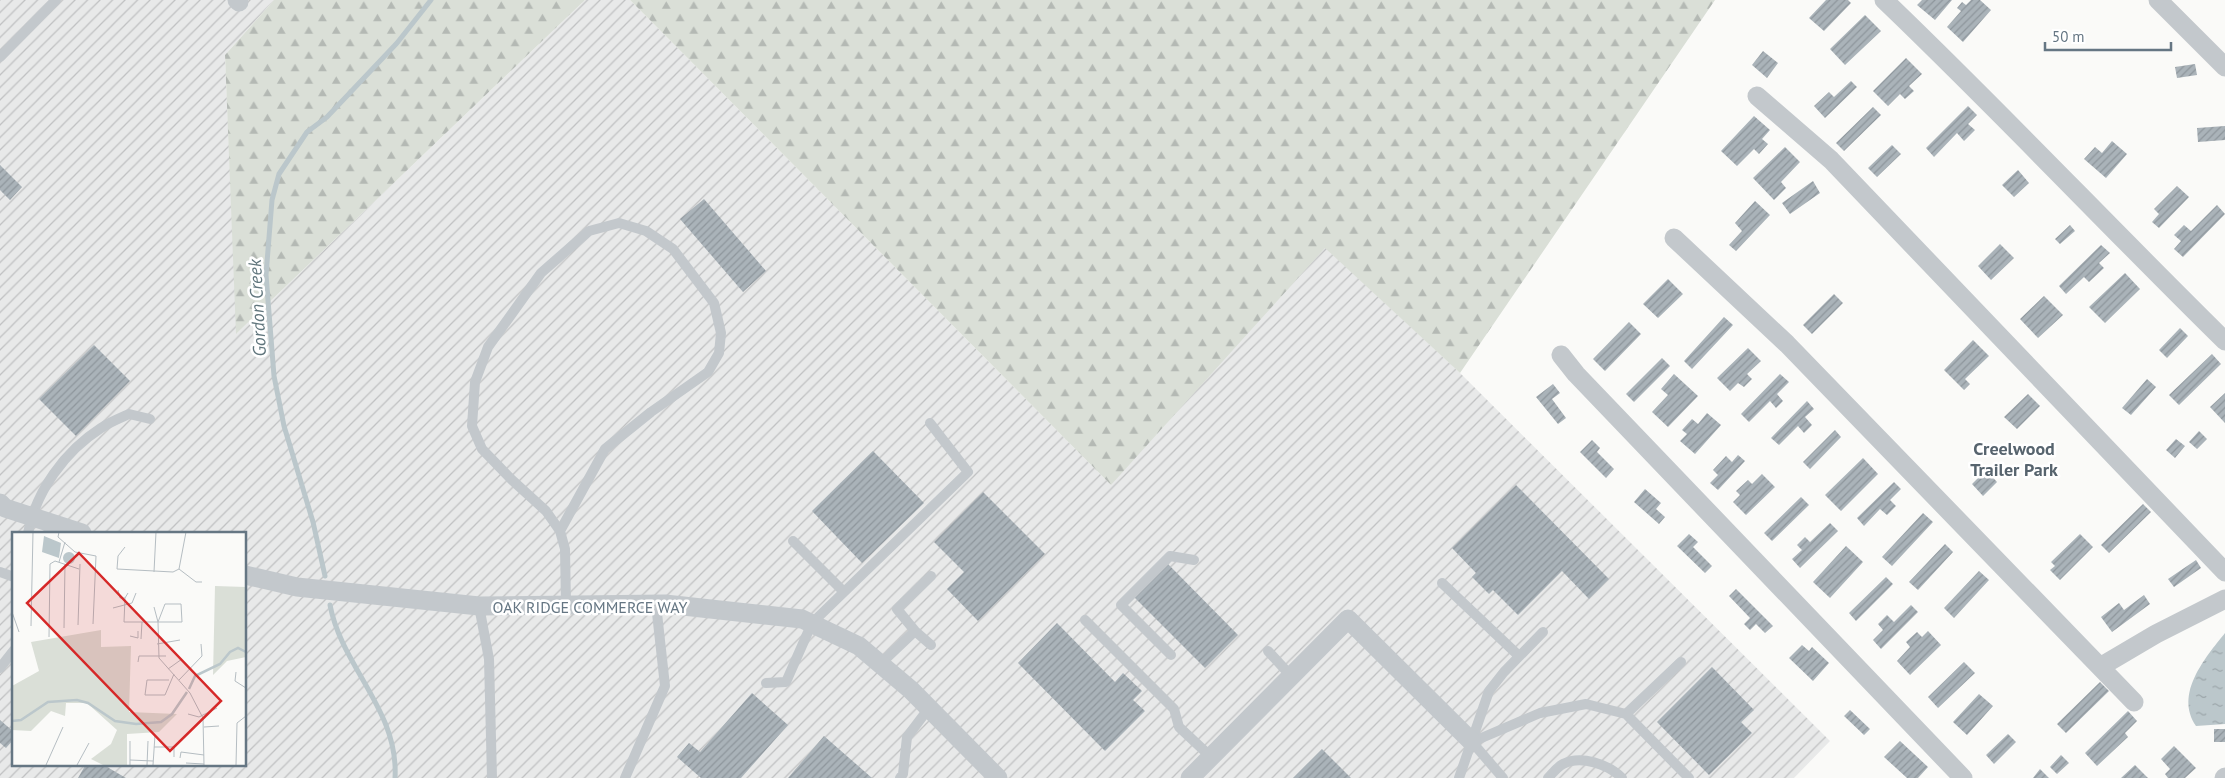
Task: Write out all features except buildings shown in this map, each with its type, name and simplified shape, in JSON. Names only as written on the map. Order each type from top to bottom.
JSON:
[{"type":"street","points":[[1884,0],[1980,92],[2147,264],[2225,341]]},
{"type":"street","points":[[2158,0],[2225,67]]},
{"type":"street","points":[[1757,96],[1831,160],[2225,572]]},
{"type":"street","points":[[1674,238],[1787,344],[2134,702]]},
{"type":"street","points":[[1561,355],[1583,381],[1963,778]]},
{"type":"street","points":[[0,503],[30,525],[76,532]]},
{"type":"street","name":"OAK RIDGE COMMERCE WAY","points":[[246,575],[296,587],[479,606],[656,604],[802,619],[859,646],[929,708],[998,778]]},
{"type":"street","points":[[2100,667],[2156,634],[2225,600]]},
{"type":"street","points":[[1190,778],[1348,619],[1472,742]]},
{"type":"lane","points":[[0,56],[56,0]]},
{"type":"lane","points":[[560,531],[604,449],[651,412],[708,372],[719,353],[721,333],[714,303],[673,249],[646,231],[619,224],[590,232],[541,273],[488,347],[475,382],[472,426],[482,449],[546,511],[560,531],[565,549],[566,606]]},
{"type":"lane","points":[[30,525],[45,485],[74,450],[100,428],[129,414],[150,419]]},
{"type":"lane","points":[[766,683],[786,682],[812,624],[968,472],[930,424]]},
{"type":"lane","points":[[793,541],[844,592]]},
{"type":"lane","points":[[1171,655],[1121,605],[1170,556],[1194,560]]},
{"type":"lane","points":[[0,572],[12,577]]},
{"type":"lane","points":[[930,645],[915,631],[897,609],[932,576]]},
{"type":"lane","points":[[1442,583],[1519,656]]},
{"type":"lane","points":[[625,778],[665,686],[656,604]]},
{"type":"lane","points":[[479,606],[489,659],[492,778]]},
{"type":"lane","points":[[1085,620],[1174,709],[1179,727],[1211,757]]},
{"type":"lane","points":[[880,664],[915,631]]},
{"type":"lane","points":[[1459,778],[1489,691],[1519,656],[1543,632]]},
{"type":"lane","points":[[1268,651],[1291,676]]},
{"type":"lane","points":[[0,668],[12,653]]},
{"type":"lane","points":[[1626,714],[1681,662]]},
{"type":"lane","points":[[1472,742],[1540,713],[1586,704],[1626,714],[1689,778]]},
{"type":"lane","points":[[900,778],[903,774],[907,737],[929,708]]},
{"type":"lane","points":[[1472,742],[1503,778]]},
{"type":"lane","points":[[1548,778],[1562,764],[1579,760],[1599,764],[1622,778]]},
{"type":"shaded area","points":[[0,0],[274,0],[225,55],[237,333],[585,0],[630,0],[1110,484],[1325,247],[1460,373],[1830,741],[1794,778],[0,778]]},
{"type":"green space","points":[[274,0],[585,0],[236,334],[225,55]]},
{"type":"green space","points":[[630,0],[1715,0],[1460,373],[1325,248],[1111,485]]},
{"type":"water","points":[[2225,633],[2225,724],[2196,726],[2190,714],[2188,701],[2190,689],[2201,665]]},
{"type":"waterway","name":"Gordon Creek","points":[[325,576],[313,522],[284,426],[274,376],[266,275],[272,200],[279,174],[307,132],[327,117],[397,43],[431,0]]},
{"type":"waterway","name":"Gordon Creek","points":[[330,605],[336,628],[388,731],[394,754],[395,778]]},
{"type":"district","name":"Creelwood Trailer Park","points":[[2014,458]]}]
